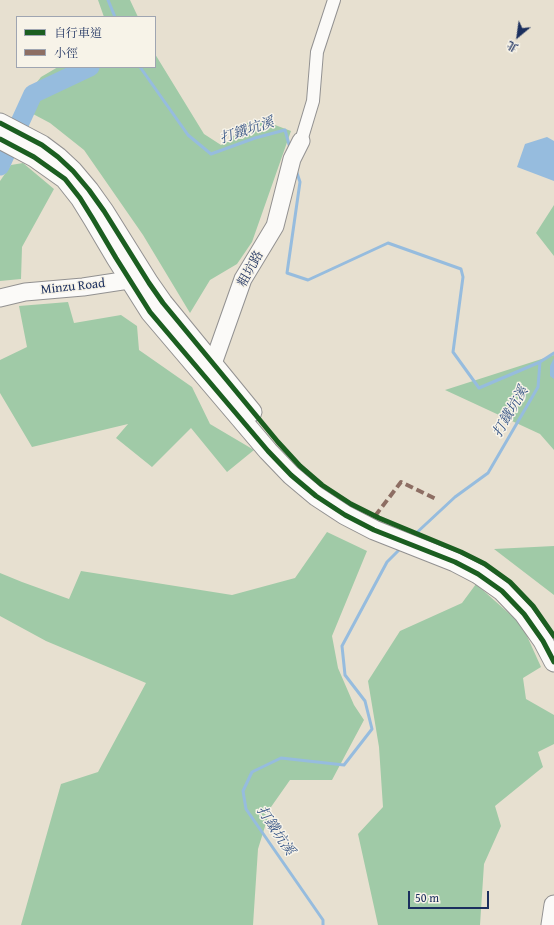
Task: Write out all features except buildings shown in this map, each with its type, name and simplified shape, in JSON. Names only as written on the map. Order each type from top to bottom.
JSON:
[{"type":"main road","points":[[9,134],[34,157],[65,179],[138,279],[150,312],[211,371],[300,466],[322,485],[351,504],[379,518],[412,539],[478,574],[502,591],[524,614],[543,641],[554,662]]},
{"type":"main road","points":[[412,539],[461,552],[485,564],[510,582],[533,606],[554,636]]},
{"type":"main road","points":[[551,925],[554,905]]},
{"type":"street","points":[[301,141],[313,101],[317,52],[334,0]]},
{"type":"street","name":"粗坑路","points":[[211,371],[243,279],[275,226],[292,159],[301,141]]},
{"type":"street","name":"Minzu Road","points":[[0,298],[25,292],[83,287],[138,279]]},
{"type":"green space","points":[[98,0],[130,0],[138,16],[104,16]]},
{"type":"green space","points":[[156,56],[204,134],[221,145],[232,138],[245,123],[267,122],[291,131],[252,242],[237,264],[210,280],[190,313],[143,235],[84,150],[50,123],[18,106],[41,77],[56,68],[156,68]]},
{"type":"green space","points":[[23,163],[54,189],[22,247],[21,279],[0,281],[0,181],[11,165]]},
{"type":"green space","points":[[554,205],[554,256],[536,233]]},
{"type":"green space","points":[[68,302],[74,323],[121,315],[137,326],[139,350],[192,387],[210,424],[254,450],[227,472],[191,428],[152,467],[116,438],[128,424],[32,447],[0,393],[0,360],[27,347],[19,306]]},
{"type":"green space","points":[[554,355],[554,450],[540,434],[445,390]]},
{"type":"green space","points":[[327,532],[367,551],[332,636],[338,668],[354,705],[364,720],[332,780],[290,780],[271,807],[258,849],[253,925],[21,925],[61,784],[98,772],[146,683],[46,641],[0,616],[0,573],[69,599],[81,571],[232,595],[295,578]]},
{"type":"green space","points":[[554,546],[554,595],[494,549]]},
{"type":"green space","points":[[476,584],[522,625],[541,667],[523,678],[526,699],[554,715],[554,744],[538,752],[543,767],[495,806],[501,826],[484,864],[480,925],[378,925],[358,834],[383,807],[379,747],[368,681],[400,631],[462,603]]},
{"type":"water","points":[[547,137],[554,141],[554,181],[517,167],[525,144]]},
{"type":"water","points":[[554,358],[554,379],[550,376],[550,366]]},
{"type":"waterway","points":[[108,0],[115,16]]},
{"type":"waterway","points":[[0,166],[33,94],[88,68]]},
{"type":"waterway","name":"打鐵坑溪","points":[[141,68],[188,135],[211,154],[255,138],[285,130],[290,148]]},
{"type":"waterway","name":"打鐵坑溪","points":[[296,170],[300,182],[287,273],[308,280],[388,243],[461,269],[463,277],[453,352],[479,388],[540,362],[538,387],[488,473],[455,497],[412,537]]},
{"type":"waterway","points":[[540,362],[554,353]]},
{"type":"waterway","name":"打鐵坑溪","points":[[323,925],[323,920],[246,809],[243,791],[252,772],[281,758],[344,765],[372,729],[365,701],[345,675],[342,646],[387,562],[401,548]]},
{"type":"marked path","points":[[375,516],[401,482],[438,500]]},
{"type":"cycle path","points":[[0,123],[42,145],[73,171],[104,211],[163,303],[278,442],[300,466],[322,485],[351,504],[379,518],[461,552],[485,564],[510,582],[533,606],[554,636]]},
{"type":"cycle path","points":[[0,139],[34,157],[65,179],[80,198],[150,312],[268,451],[291,475],[316,496],[345,515],[374,530],[455,562],[478,574],[502,591],[524,614],[543,641],[554,662]]}]
